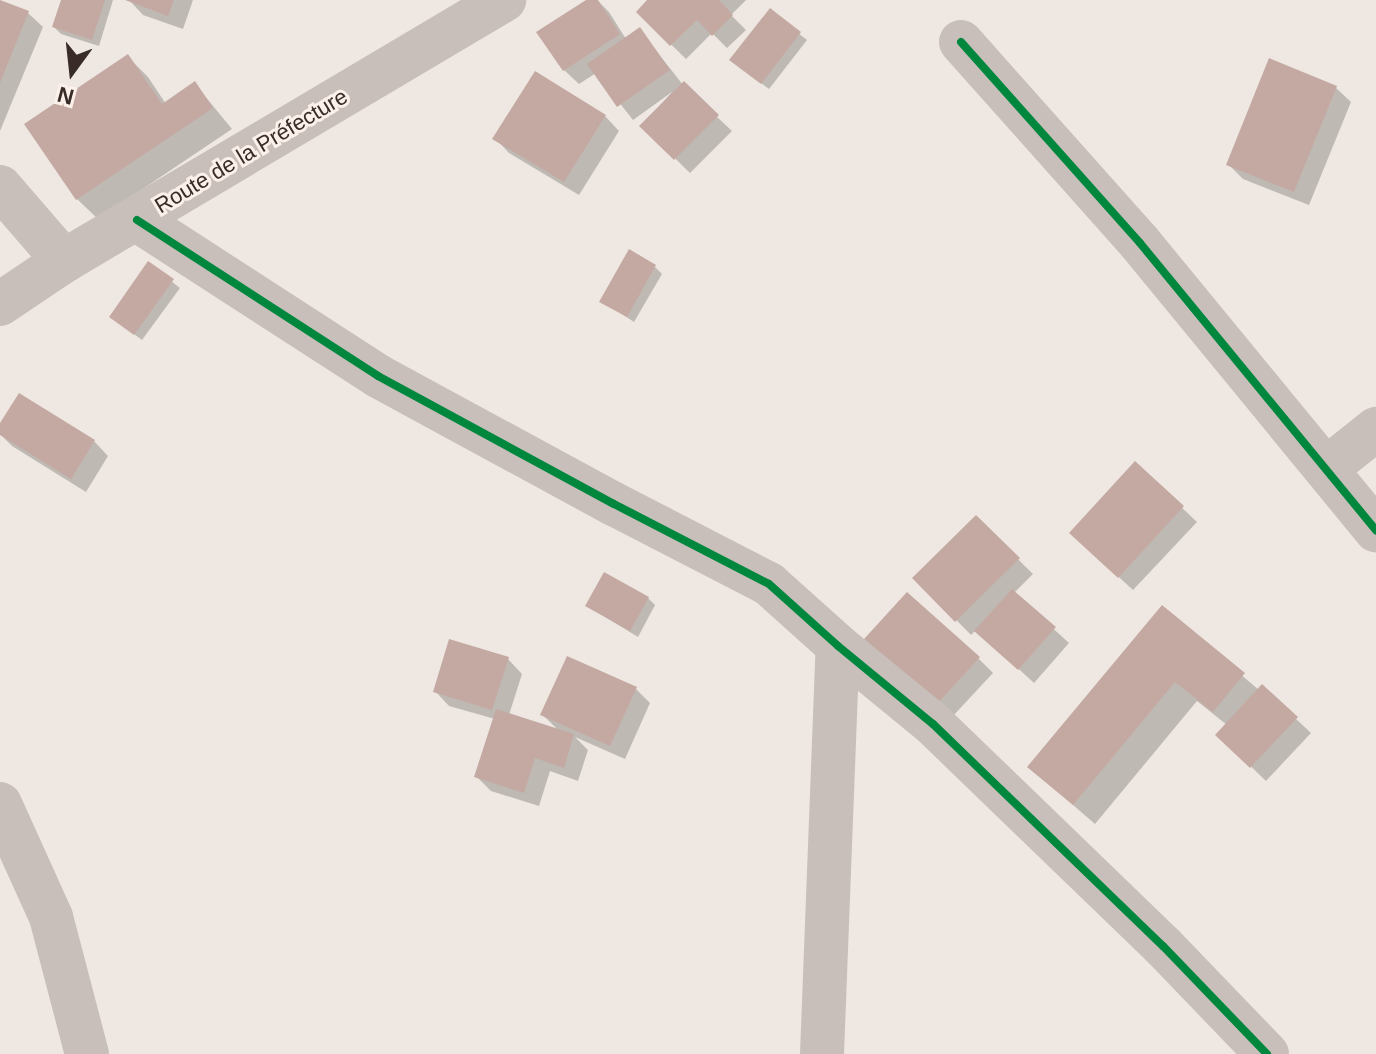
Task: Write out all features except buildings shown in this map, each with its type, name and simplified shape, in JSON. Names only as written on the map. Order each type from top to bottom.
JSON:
[{"type":"street","name":"Route de la Préfecture","points":[[0,304],[64,261],[504,0]]},
{"type":"street","points":[[961,42],[1140,243],[1376,530]]},
{"type":"street","points":[[0,187],[64,261]]},
{"type":"street","points":[[137,220],[378,376],[769,584],[933,724],[1163,946],[1267,1054]]},
{"type":"street","points":[[1327,468],[1376,429]]},
{"type":"street","points":[[822,1054],[838,646]]},
{"type":"street","points":[[0,804],[51,917],[87,1054]]},
{"type":"cycle path","points":[[961,42],[1140,243],[1376,530]]},
{"type":"cycle path","points":[[137,220],[378,376],[769,584],[933,724],[1163,946],[1267,1054]]}]
